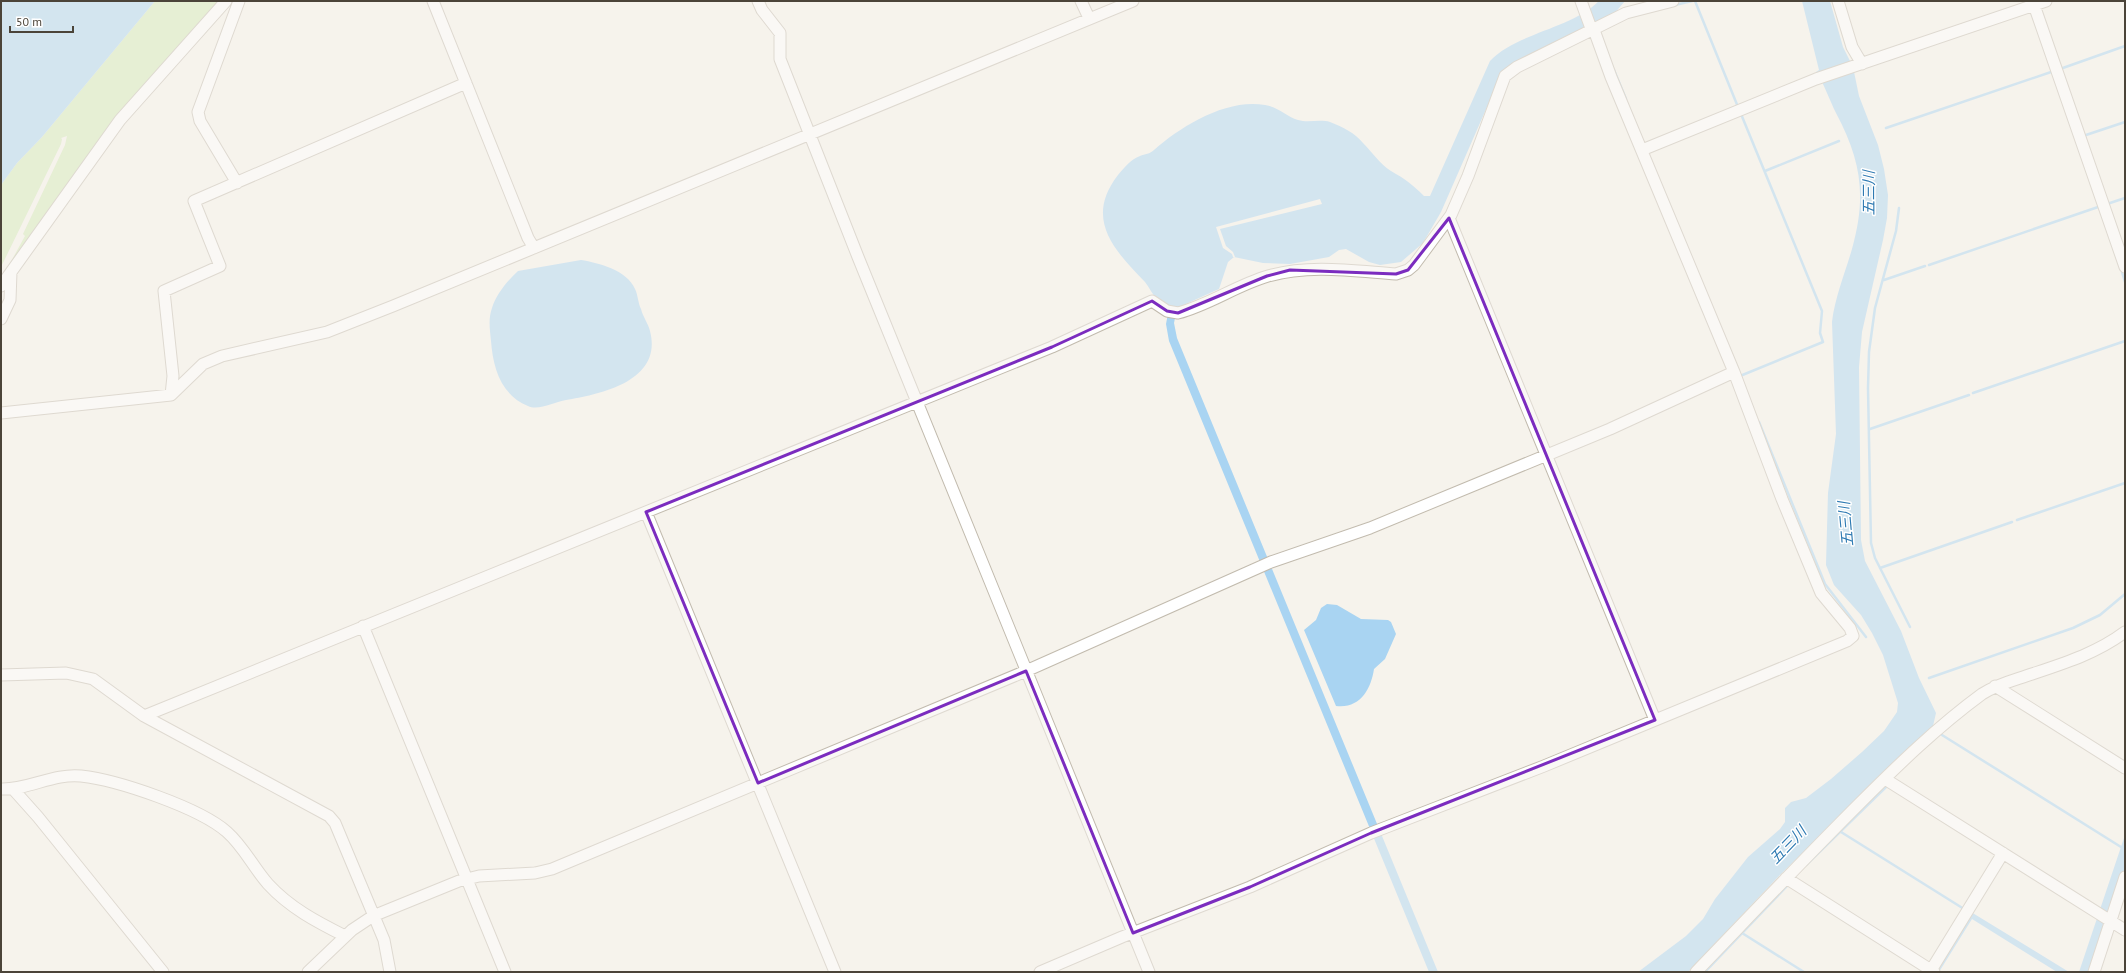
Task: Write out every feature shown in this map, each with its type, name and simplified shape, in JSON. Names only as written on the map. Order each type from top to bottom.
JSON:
[{"type":"street","points":[[1,286],[120,120],[226,1]]},
{"type":"street","points":[[236,183],[200,121],[198,112],[239,1]]},
{"type":"street","points":[[433,1],[528,238],[534,248]]},
{"type":"street","points":[[758,1],[762,10],[780,33],[780,59],[1026,671],[1149,972]]},
{"type":"street","points":[[1081,1],[1089,18]]},
{"type":"street","points":[[1,413],[171,395],[203,364],[222,356],[327,332],[810,135],[1133,1]]},
{"type":"street","points":[[144,716],[1052,347],[1152,301],[1172,312],[1266,276],[1290,270],[1319,269],[1396,274],[1408,270],[1414,265],[1449,218],[1468,176],[1505,76],[1517,68],[1626,13],[1673,1]]},
{"type":"street","points":[[1838,1],[1852,47],[1862,64]]},
{"type":"street","points":[[1642,150],[1816,79],[2046,1]]},
{"type":"street","points":[[1040,972],[1133,933],[1250,887],[1376,831],[1544,766],[1847,641],[1854,636],[1850,628],[1821,593],[1782,499],[1734,372],[1582,5]]},
{"type":"street","points":[[2034,5],[2125,267]]},
{"type":"street","points":[[171,395],[173,376],[164,291],[220,266],[194,201],[466,83]]},
{"type":"street","points":[[1449,218],[1655,720]]},
{"type":"street","points":[[1,319],[10,300],[11,272]]},
{"type":"street","points":[[308,972],[345,936],[373,916],[466,879],[535,873],[552,869],[1026,671],[1266,564],[1370,528],[1610,429],[1734,372]]},
{"type":"street","points":[[646,512],[836,972]]},
{"type":"street","points":[[363,626],[502,971]]},
{"type":"street","points":[[1696,972],[1786,878],[1885,779],[1946,722],[1995,686],[2076,659],[2111,642],[2125,632]]},
{"type":"street","points":[[1,676],[66,673],[86,676],[106,687],[144,716],[328,816],[335,823],[384,940],[390,972]]},
{"type":"street","points":[[1995,686],[2125,768]]},
{"type":"street","points":[[1,789],[13,789],[62,777],[80,776],[142,791],[172,803],[212,821],[226,831],[243,847],[268,883],[285,901],[313,920],[345,936]]},
{"type":"street","points":[[1885,779],[2125,930]]},
{"type":"street","points":[[13,789],[38,817],[163,972]]},
{"type":"street","points":[[1786,878],[1932,971],[2003,853]]},
{"type":"street","points":[[2094,972],[2125,877]]},
{"type":"highlighted area","points":[[1449,218],[1655,720],[1371,833],[1250,887],[1133,933],[1026,671],[758,783],[646,512],[1052,347],[1152,301],[1167,311],[1178,313],[1267,276],[1290,270],[1396,274],[1408,270]]},
{"type":"green space","points":[[155,1],[221,1],[2,278],[25,236],[23,234],[65,145],[67,136],[61,138],[61,144],[1,267],[1,185],[17,163],[42,137]]},
{"type":"water","points":[[1,1],[155,1],[42,137],[17,163],[1,185]]},
{"type":"water","points":[[1599,1],[1625,1],[1613,15],[1501,75],[1441,212],[1423,243],[1401,262],[1380,265],[1369,262],[1346,249],[1339,250],[1329,257],[1290,264],[1263,263],[1234,257],[1228,262],[1219,289],[1177,308],[1174,323],[1177,338],[1438,972],[1429,972],[1169,341],[1166,324],[1169,308],[1155,297],[1145,282],[1114,246],[1107,233],[1103,220],[1104,206],[1108,191],[1118,175],[1134,159],[1151,152],[1177,132],[1205,116],[1235,106],[1250,104],[1270,106],[1298,120],[1326,121],[1344,128],[1360,139],[1387,168],[1416,188],[1424,196],[1430,196],[1490,61],[1514,44],[1574,18]]},
{"type":"water","name":"五三川","points":[[1802,1],[1830,1],[1843,47],[1853,67],[1859,96],[1878,145],[1884,169],[1888,195],[1887,218],[1862,332],[1859,367],[1861,540],[1865,561],[1901,631],[1919,678],[1936,713],[1933,726],[1777,878],[1688,972],[1638,972],[1686,936],[1703,919],[1715,899],[1748,857],[1780,829],[1785,822],[1785,808],[1791,802],[1806,798],[1831,779],[1884,731],[1897,712],[1898,703],[1883,655],[1861,615],[1834,585],[1826,565],[1828,493],[1836,434],[1832,322],[1838,294],[1857,230],[1860,195],[1856,163],[1851,147],[1824,86],[1816,72],[1819,70]]},
{"type":"water","points":[[581,260],[612,268],[631,282],[636,291],[640,307],[650,331],[652,348],[647,362],[638,373],[626,382],[611,389],[542,407],[528,406],[511,395],[500,380],[496,371],[490,329],[490,316],[492,308],[502,288],[518,271]]},
{"type":"water","points":[[1327,604],[1337,605],[1361,619],[1388,620],[1391,622],[1396,634],[1385,659],[1374,669],[1370,684],[1363,696],[1358,701],[1344,706],[1336,706],[1304,630],[1316,620],[1321,608]]},
{"type":"water","points":[[2125,835],[2125,868],[2090,972],[2079,972]]},
{"type":"water","points":[[1971,912],[2069,972],[2057,972],[1972,919],[1939,972],[1933,972]]},
{"type":"pier","points":[[1320,199],[1322,204],[1220,229],[1226,246],[1233,252],[1235,257],[1223,248],[1216,227]]},
{"type":"waterway","points":[[1675,5],[1692,1]]},
{"type":"waterway","points":[[1695,1],[1738,107]]},
{"type":"waterway","points":[[2060,69],[2125,46]]},
{"type":"waterway","points":[[1614,70],[1626,99]]},
{"type":"waterway","points":[[1886,128],[2054,71]]},
{"type":"waterway","points":[[1740,376],[1823,342],[1820,333],[1822,311],[1741,114]]},
{"type":"waterway","points":[[2083,136],[2125,122]]},
{"type":"waterway","points":[[1765,171],[1839,141]]},
{"type":"waterway","points":[[2107,204],[2125,198]]},
{"type":"waterway","points":[[1929,265],[2101,206]]},
{"type":"waterway","points":[[1899,208],[1896,231],[1875,308],[1869,352],[1868,388],[1871,543],[1875,558],[1910,627]]},
{"type":"waterway","points":[[1884,280],[1925,266]]},
{"type":"waterway","points":[[2122,272],[2125,282]]},
{"type":"waterway","points":[[1973,393],[2125,341]]},
{"type":"waterway","points":[[1870,429],[1969,395]]},
{"type":"waterway","points":[[1759,422],[1825,584],[1866,637]]},
{"type":"waterway","points":[[2017,520],[2125,483]]},
{"type":"waterway","points":[[1880,568],[2012,522]]},
{"type":"waterway","points":[[1929,678],[2073,628],[2100,615],[2125,594]]},
{"type":"waterway","points":[[1942,735],[2121,847]]},
{"type":"waterway","points":[[1806,865],[1886,787]]},
{"type":"waterway","points":[[1841,832],[1964,909]]},
{"type":"waterway","points":[[1705,972],[1787,886]]},
{"type":"waterway","points":[[1742,933],[1804,972]]}]
